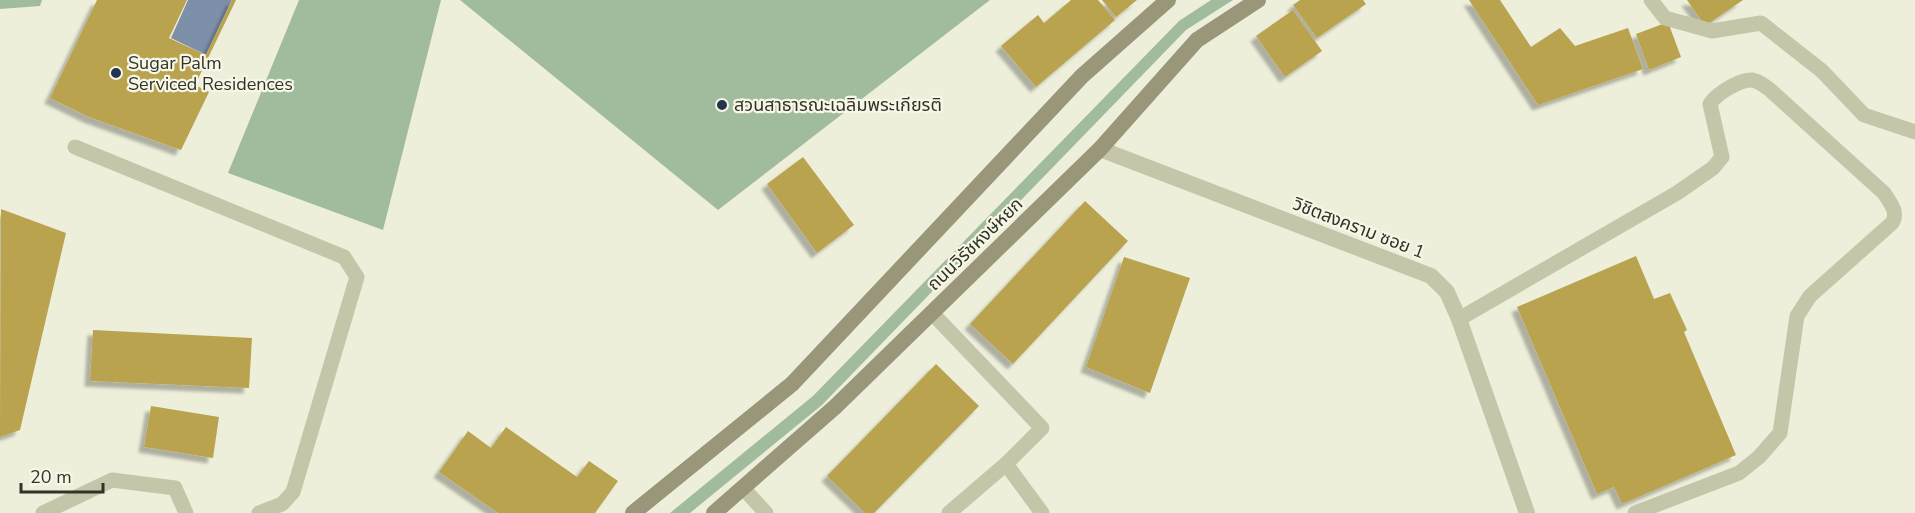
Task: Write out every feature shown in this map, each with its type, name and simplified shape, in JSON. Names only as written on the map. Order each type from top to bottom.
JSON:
[{"type":"main road","name":"ถนนวิรัชหงษ์หยก","points":[[633,513],[792,384],[1083,76],[1168,0]]},
{"type":"main road","name":"ถนนวิรัชหงษ์หยก","points":[[714,513],[835,407],[1100,149],[1197,40],[1258,0]]},
{"type":"street","name":"วิชิตสงคราม ซอย 1","points":[[1100,149],[1431,276],[1447,292],[1459,319],[1527,513]]},
{"type":"lane","points":[[1651,0],[1665,18],[1712,31],[1761,23],[1822,71],[1864,115],[1915,132]]},
{"type":"lane","points":[[1459,319],[1677,193],[1713,168],[1722,157],[1710,104],[1715,97],[1748,80],[1758,82],[1769,89],[1884,192],[1894,210],[1895,217],[1892,223],[1810,296],[1797,316],[1780,433],[1759,458],[1739,472],[1635,513]]},
{"type":"lane","points":[[75,147],[344,257],[357,277],[293,492],[282,504],[259,513]]},
{"type":"lane","points":[[932,313],[1042,428],[1006,464],[949,513]]},
{"type":"lane","points":[[1006,464],[1042,513]]},
{"type":"lane","points":[[43,513],[112,480],[175,488],[186,513]]},
{"type":"lane","points":[[743,488],[766,513]]},
{"type":"green space","points":[[0,0],[42,0],[40,6],[0,9]]},
{"type":"green space","points":[[299,0],[441,0],[383,230],[228,173]]},
{"type":"green space","name":"สวนสาธารณะเฉลิมพระเกียรติ","points":[[460,0],[990,0],[718,210]]},
{"type":"green space","points":[[1211,0],[1233,0],[1186,30],[822,405],[690,513],[670,513],[813,396],[1179,21]]},
{"type":"water","points":[[188,0],[232,0],[206,55],[171,38]]},
{"type":"building","name":"Sugar Palm Serviced Residences","points":[[97,0],[187,0],[169,38],[206,55],[232,0],[236,0],[195,85],[209,92],[181,150],[89,117],[50,98]]},
{"type":"building","points":[[1071,0],[1098,0],[1115,20],[1036,87],[1001,46],[1038,15],[1044,23]]},
{"type":"building","points":[[1102,0],[1137,0],[1116,17]]},
{"type":"building","points":[[1300,0],[1363,0],[1366,4],[1317,38],[1293,5]]},
{"type":"building","points":[[1469,0],[1500,0],[1531,47],[1560,28],[1575,46],[1628,28],[1643,69],[1538,105]]},
{"type":"building","points":[[1687,0],[1743,0],[1705,26]]},
{"type":"building","points":[[1293,10],[1322,51],[1285,77],[1256,36]]},
{"type":"building","points":[[1668,22],[1681,57],[1649,70],[1636,34]]},
{"type":"building","points":[[803,157],[854,225],[817,253],[767,184]]},
{"type":"building","points":[[1085,201],[1128,241],[1013,364],[970,324]]},
{"type":"building","points":[[1,209],[66,233],[20,430],[0,437]]},
{"type":"building","points":[[1636,256],[1654,299],[1670,293],[1736,455],[1622,504],[1614,487],[1597,494],[1517,307]]},
{"type":"building","points":[[1124,257],[1190,278],[1150,393],[1086,367]]},
{"type":"building","points":[[93,330],[252,338],[249,388],[90,381]]},
{"type":"building","points":[[936,364],[979,406],[874,513],[865,513],[827,476]]},
{"type":"building","points":[[151,406],[219,417],[213,458],[144,447]]},
{"type":"building","points":[[506,427],[577,477],[589,461],[618,481],[595,513],[498,513],[439,472],[468,431],[491,448]]},
{"type":"place","name":"Sugar Palm Serviced Residences","points":[[116,73]]},
{"type":"place","name":"สวนสาธารณะเฉลิมพระเกียรติ","points":[[722,105]]}]
